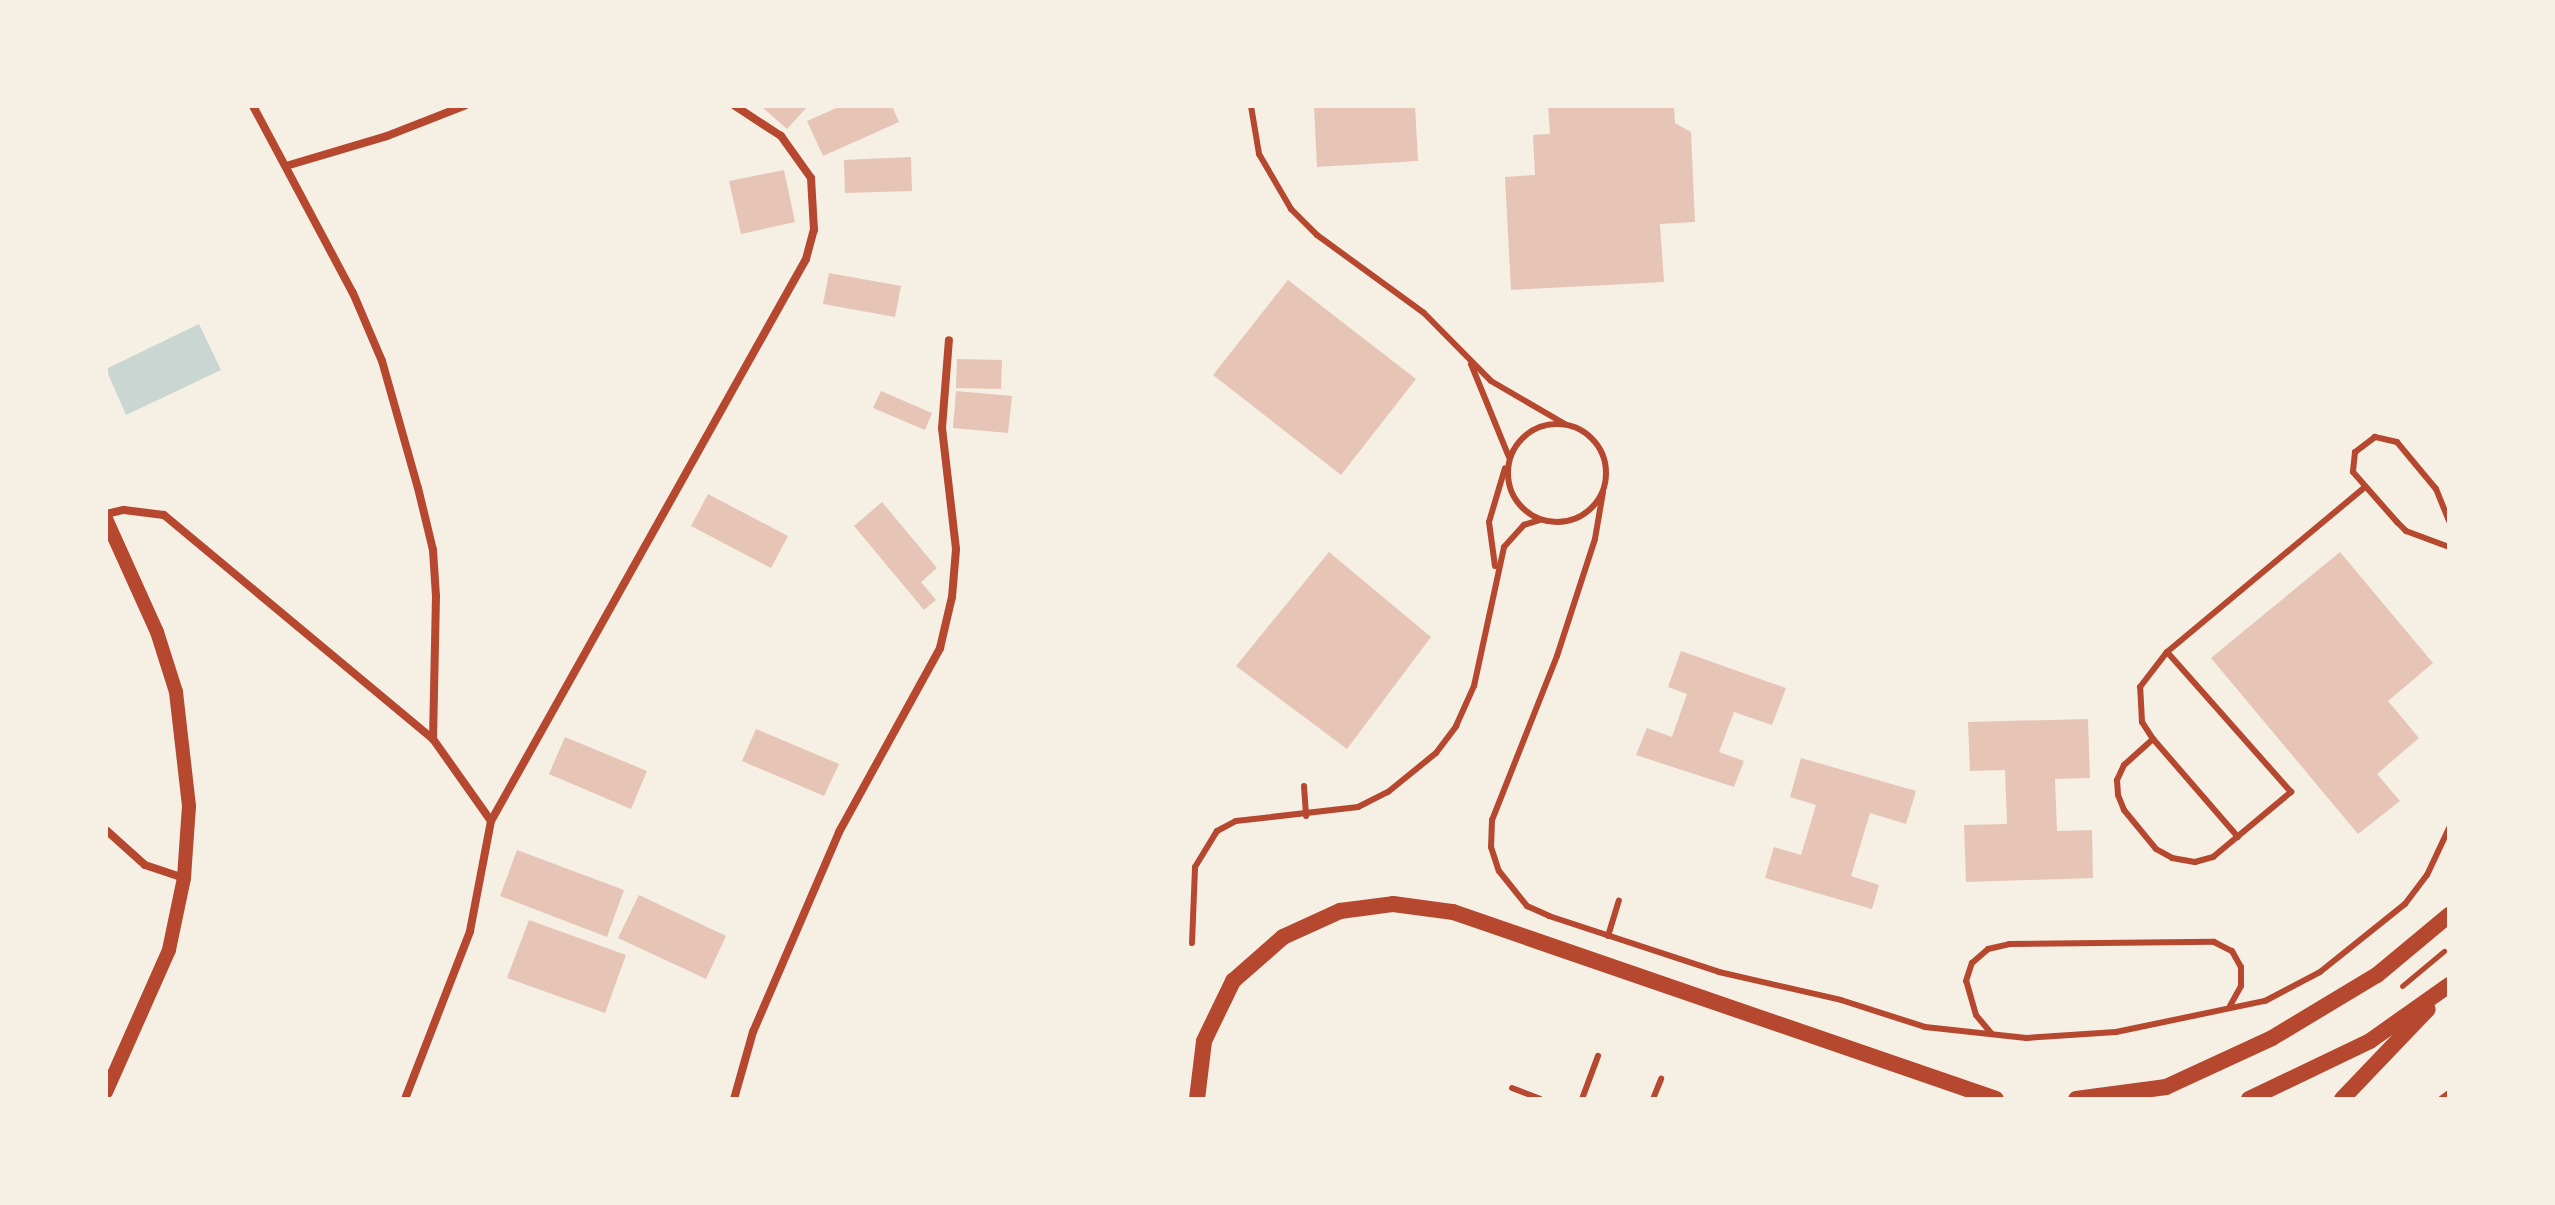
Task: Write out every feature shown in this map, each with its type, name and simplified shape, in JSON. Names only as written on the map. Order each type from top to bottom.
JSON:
[{"type":"main road","points":[[1197,1099],[1204,1041],[1233,981],[1283,937],[1340,911],[1393,904],[1453,912],[1996,1099]]},
{"type":"main road","points":[[2076,1099],[2166,1087],[2272,1038],[2377,975],[2449,915]]},
{"type":"main road","points":[[2249,1099],[2370,1041],[2449,986]]},
{"type":"main road","points":[[2342,1099],[2449,986]]},
{"type":"street","points":[[253,106],[353,293],[382,361],[433,550],[436,596],[433,739]]},
{"type":"street","points":[[286,166],[387,136],[464,106]]},
{"type":"street","points":[[405,1099],[470,931],[491,821],[806,259],[814,230],[811,178],[781,136],[735,106]]},
{"type":"street","points":[[734,1099],[753,1032],[839,832],[940,648],[952,597],[956,549],[942,428],[949,340]]},
{"type":"street","points":[[106,1092],[110,1075],[169,950],[184,878],[189,806],[176,692],[157,632],[106,517],[136,510],[164,515],[433,739],[491,821]]},
{"type":"street","points":[[106,830],[145,865],[184,878]]},
{"type":"lane","points":[[1251,106],[1259,154],[1291,209],[1317,235],[1424,313],[1491,381],[1596,442],[1604,458],[1603,492],[1595,539],[1557,656],[1492,820],[1491,847],[1499,871],[1527,906],[1719,972],[1841,1000],[1925,1027],[2078,1036],[2265,1001],[2344,954],[2405,904],[2427,875],[2449,828]]},
{"type":"lane","points":[[1469,361],[1508,460],[1510,491],[1539,520]]},
{"type":"lane","points":[[1496,569],[1489,522],[1508,460],[1536,428],[1565,424]]},
{"type":"lane","points":[[2449,521],[2436,489],[2387,437],[2375,437],[2355,452],[2353,472],[2364,488],[2406,531],[2449,547]]},
{"type":"lane","points":[[2238,837],[2153,739],[2142,722],[2140,687],[2167,652],[2364,488]]},
{"type":"lane","points":[[1192,943],[1195,867],[1217,831],[1236,821],[1306,816],[1368,802],[1436,753],[1474,686],[1496,569],[1511,536],[1539,520],[1577,519],[1603,492]]},
{"type":"lane","points":[[2153,739],[2124,765],[2117,780],[2124,810],[2156,849],[2195,862],[2213,857],[2291,792],[2167,652]]},
{"type":"lane","points":[[1304,786],[1306,816]]},
{"type":"lane","points":[[1608,936],[1619,901]]},
{"type":"lane","points":[[1991,1033],[1972,1007],[1966,981],[1972,963],[1988,949],[2009,944],[2214,942],[2232,951],[2241,967],[2241,986],[2234,1004],[2202,1015]]},
{"type":"lane","points":[[1582,1099],[1598,1056]]},
{"type":"lane","points":[[1653,1099],[1661,1079]]},
{"type":"lane","points":[[1512,1088],[1540,1099]]},
{"type":"lane","points":[[2441,1099],[2449,1093]]},
{"type":"shaded area","points":[[199,324],[221,370],[126,415],[106,369]]},
{"type":"building","points":[[761,106],[808,106],[787,129]]},
{"type":"building","points":[[841,106],[892,106],[899,122],[823,156],[807,121]]},
{"type":"building","points":[[1314,106],[1415,106],[1418,161],[1317,167]]},
{"type":"building","points":[[1548,106],[1674,106],[1675,123],[1691,132],[1695,222],[1660,224],[1664,282],[1511,290],[1505,177],[1535,175],[1533,135],[1550,134]]},
{"type":"building","points":[[911,157],[912,191],[845,193],[844,160]]},
{"type":"building","points":[[784,170],[795,222],[741,234],[729,181]]},
{"type":"building","points":[[829,273],[901,286],[895,317],[823,304]]},
{"type":"building","points":[[1288,280],[1416,379],[1341,475],[1213,375]]},
{"type":"building","points":[[957,359],[1002,360],[1001,389],[956,388]]},
{"type":"building","points":[[881,391],[932,413],[925,430],[873,408]]},
{"type":"building","points":[[956,391],[1012,396],[1008,433],[953,428]]},
{"type":"building","points":[[708,494],[788,536],[771,568],[691,526]]},
{"type":"building","points":[[882,502],[937,568],[921,582],[936,600],[924,610],[854,526]]},
{"type":"building","points":[[1329,552],[1431,637],[1347,749],[1236,666]]},
{"type":"building","points":[[2340,552],[2433,663],[2388,701],[2419,738],[2377,774],[2400,801],[2358,834],[2211,658]]},
{"type":"building","points":[[1681,651],[1786,688],[1772,725],[1734,712],[1719,752],[1744,761],[1734,787],[1636,755],[1647,728],[1672,737],[1687,694],[1668,687]]},
{"type":"building","points":[[2088,719],[2090,778],[2055,779],[2057,831],[2092,830],[2093,878],[1966,882],[1964,825],[2007,824],[2005,770],[1970,771],[1968,722]]},
{"type":"building","points":[[756,729],[839,764],[824,796],[742,761]]},
{"type":"building","points":[[565,737],[647,771],[631,809],[549,774]]},
{"type":"building","points":[[1801,758],[1916,791],[1906,824],[1870,813],[1851,876],[1879,885],[1872,909],[1765,878],[1774,847],[1801,855],[1816,805],[1790,797]]},
{"type":"building","points":[[517,850],[624,890],[607,937],[500,896]]},
{"type":"building","points":[[639,895],[726,936],[706,979],[618,938]]},
{"type":"building","points":[[529,920],[626,955],[605,1013],[507,978]]}]
